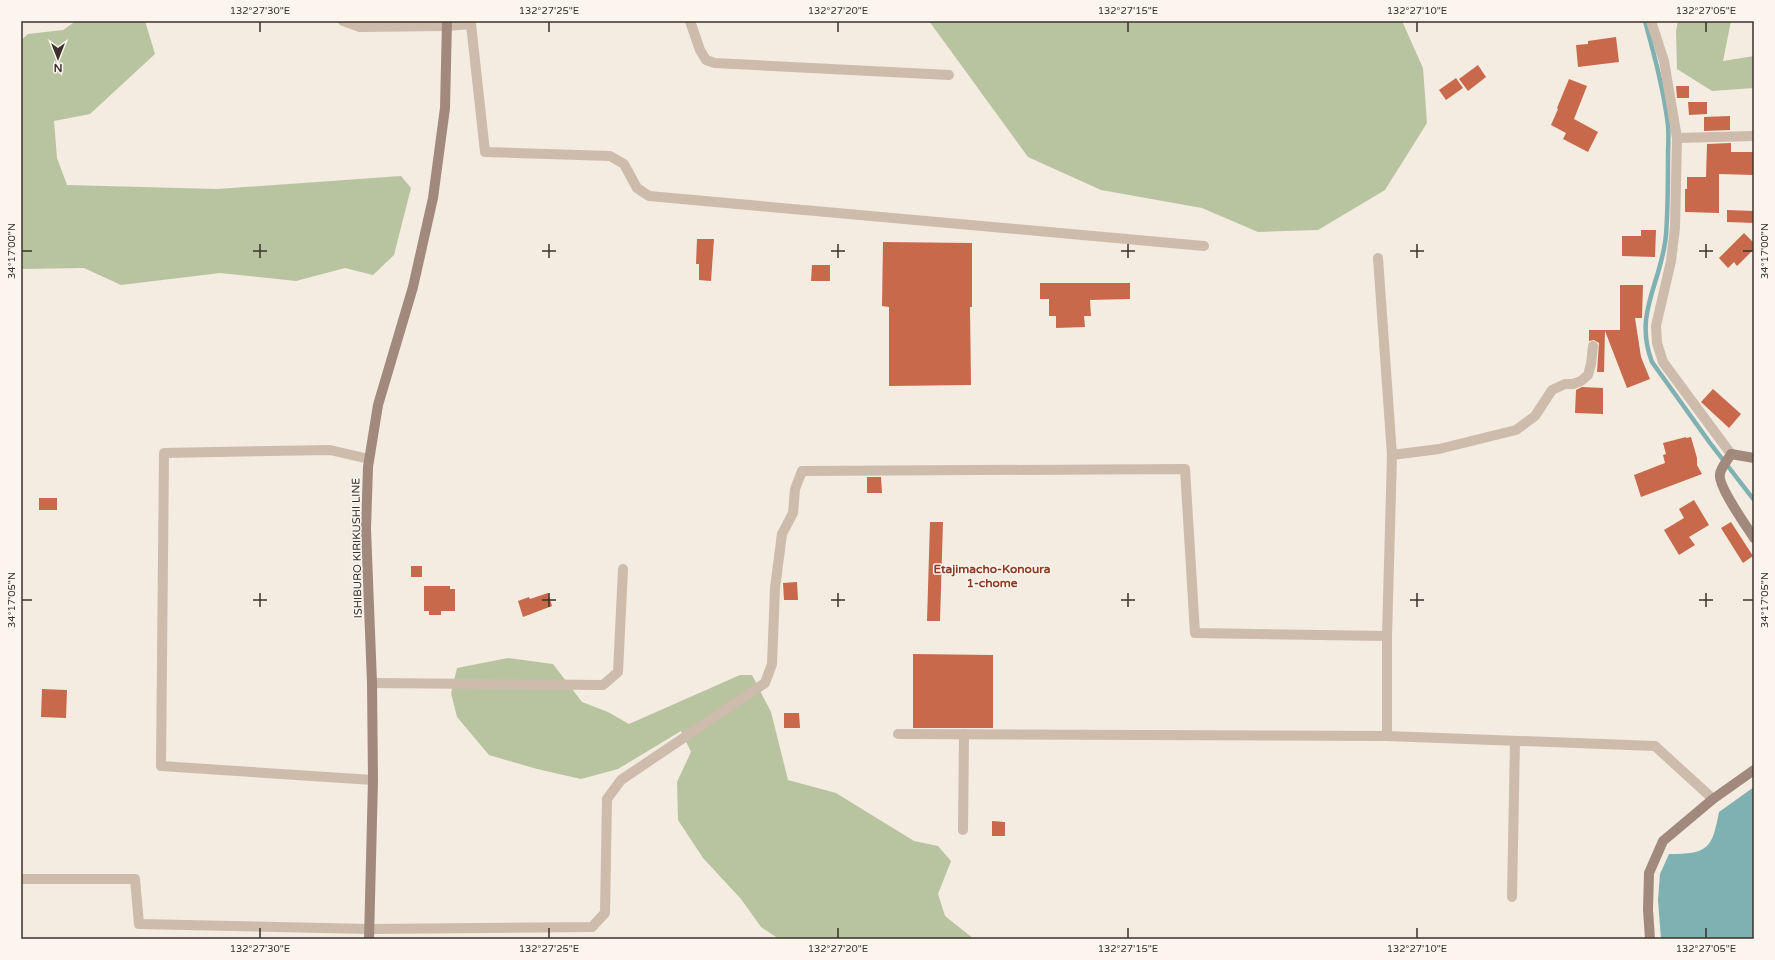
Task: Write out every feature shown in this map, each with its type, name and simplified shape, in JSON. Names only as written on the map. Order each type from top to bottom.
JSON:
[{"type":"main road","name":"ISHIBURO KIRIKUSHI LINE","points":[[369,934],[372,683],[366,498],[369,459],[378,405],[413,287],[433,198],[445,108],[447,24]]},
{"type":"main road","points":[[1754,458],[1731,454],[1720,473],[1720,480],[1734,507],[1754,538]]},
{"type":"main road","points":[[1650,939],[1648,910],[1649,873],[1663,840],[1713,799],[1754,770]]},
{"type":"street","points":[[343,21],[360,27],[471,24],[485,152],[610,156],[624,164],[637,188],[649,196],[1204,246]]},
{"type":"street","points":[[690,21],[700,50],[706,60],[715,63],[949,75]]},
{"type":"street","points":[[1651,21],[1664,61],[1677,138],[1675,228],[1672,261],[1656,326],[1656,343],[1663,362],[1731,454]]},
{"type":"street","points":[[1677,138],[1754,136]]},
{"type":"street","points":[[1378,258],[1392,456],[1387,636],[1387,736]]},
{"type":"street","points":[[1392,456],[1438,450],[1516,430],[1535,416],[1552,390],[1565,384],[1573,384],[1581,381],[1588,375],[1593,346]]},
{"type":"street","points":[[369,459],[330,450],[164,453],[161,766],[372,780]]},
{"type":"street","points":[[21,879],[135,879],[139,924],[369,934],[592,927],[606,914],[607,799],[621,780],[765,683],[772,664],[775,588],[782,534],[793,513],[795,489],[802,471],[1185,469],[1195,633],[1387,636]]},
{"type":"street","points":[[372,683],[603,685],[618,672],[623,569]]},
{"type":"street","points":[[898,734],[1387,736],[1655,746],[1713,799]]},
{"type":"street","points":[[963,830],[964,734]]},
{"type":"street","points":[[1512,897],[1515,741]]},
{"type":"green space","points":[[76,21],[145,21],[155,54],[90,114],[54,121],[57,158],[67,185],[217,189],[401,176],[411,188],[394,255],[373,275],[345,268],[296,281],[220,273],[121,285],[84,268],[21,269],[21,40],[28,34],[63,30]]},
{"type":"green space","points":[[929,21],[1402,21],[1423,68],[1427,123],[1385,190],[1318,230],[1258,232],[1202,208],[1101,190],[1028,157]]},
{"type":"green space","points":[[1678,21],[1731,21],[1723,61],[1754,56],[1754,88],[1712,91],[1677,69],[1676,31]]},
{"type":"green space","points":[[508,658],[553,664],[582,702],[608,712],[629,724],[740,675],[752,675],[771,712],[788,780],[836,793],[914,841],[938,846],[951,861],[938,894],[945,916],[974,939],[779,939],[761,927],[741,899],[703,858],[678,820],[677,782],[691,752],[681,731],[618,769],[581,779],[537,769],[489,755],[457,717],[451,693],[457,668]]},
{"type":"water","points":[[1754,787],[1754,939],[1661,939],[1658,900],[1660,874],[1669,854],[1692,853],[1706,847],[1714,834],[1719,812]]},
{"type":"building","points":[[1616,37],[1619,62],[1578,67],[1576,45],[1588,44],[1588,41]]},
{"type":"building","points":[[1478,65],[1486,77],[1468,91],[1459,79]]},
{"type":"building","points":[[1456,78],[1463,88],[1446,100],[1439,90]]},
{"type":"building","points":[[1569,79],[1587,86],[1574,119],[1598,132],[1588,152],[1563,139],[1566,133],[1551,125]]},
{"type":"building","points":[[1676,86],[1689,86],[1689,98],[1677,98]]},
{"type":"building","points":[[1688,102],[1707,102],[1707,114],[1689,115]]},
{"type":"building","points":[[1730,116],[1730,130],[1704,131],[1704,117]]},
{"type":"building","points":[[1731,143],[1731,152],[1754,152],[1754,175],[1719,174],[1719,213],[1685,212],[1685,189],[1687,189],[1687,177],[1706,177],[1707,144]]},
{"type":"building","points":[[1727,210],[1754,211],[1754,223],[1727,222]]},
{"type":"building","points":[[1641,230],[1656,230],[1655,257],[1622,256],[1622,236],[1641,236]]},
{"type":"building","points":[[1744,233],[1754,243],[1754,249],[1737,266],[1734,262],[1728,268],[1719,258]]},
{"type":"building","points":[[697,239],[714,239],[711,281],[699,280],[699,264],[696,264]]},
{"type":"building","points":[[883,242],[972,243],[972,307],[970,307],[971,385],[889,386],[889,307],[882,306]]},
{"type":"building","points":[[812,265],[830,265],[830,281],[811,281]]},
{"type":"building","points":[[1040,283],[1130,283],[1130,299],[1090,300],[1091,316],[1084,316],[1085,327],[1056,328],[1056,316],[1049,316],[1049,299],[1040,299]]},
{"type":"building","points":[[1620,285],[1643,285],[1642,318],[1635,318],[1641,357],[1650,379],[1627,388],[1605,331],[1604,372],[1597,372],[1599,343],[1594,340],[1589,341],[1589,330],[1620,330]]},
{"type":"building","points":[[1582,387],[1603,388],[1603,414],[1575,413],[1576,390]]},
{"type":"building","points":[[1713,389],[1741,414],[1729,428],[1701,402]]},
{"type":"building","points":[[1691,437],[1697,458],[1697,465],[1702,474],[1641,497],[1634,475],[1665,463],[1663,455],[1666,454],[1663,443]]},
{"type":"building","points":[[867,477],[881,477],[882,493],[867,493]]},
{"type":"building","points":[[39,498],[57,498],[57,510],[39,510]]},
{"type":"building","points":[[1694,500],[1709,525],[1689,537],[1695,545],[1679,555],[1664,530],[1684,518],[1679,509]]},
{"type":"building","points":[[930,522],[943,522],[940,621],[927,621]]},
{"type":"building","points":[[1731,522],[1753,556],[1743,563],[1721,528]]},
{"type":"building","points":[[411,566],[422,566],[422,577],[411,577]]},
{"type":"building","points":[[797,582],[798,600],[784,600],[783,583]]},
{"type":"building","points":[[424,586],[450,586],[450,589],[455,589],[455,611],[441,611],[441,615],[429,615],[429,611],[424,611]]},
{"type":"building","points":[[548,593],[552,606],[523,617],[518,601]]},
{"type":"building","points":[[913,654],[993,655],[993,728],[913,728]]},
{"type":"building","points":[[42,689],[67,690],[66,718],[41,717]]},
{"type":"building","points":[[784,713],[799,713],[800,728],[784,728]]},
{"type":"building","points":[[992,821],[1005,822],[1005,836],[992,836]]},
{"type":"waterway","points":[[1645,21],[1661,86],[1668,125],[1668,196],[1666,235],[1647,313],[1647,344],[1652,362],[1710,443],[1754,500]]},
{"type":"district","name":"Etajimacho-Konoura 1-chome","points":[[992,576]]}]
